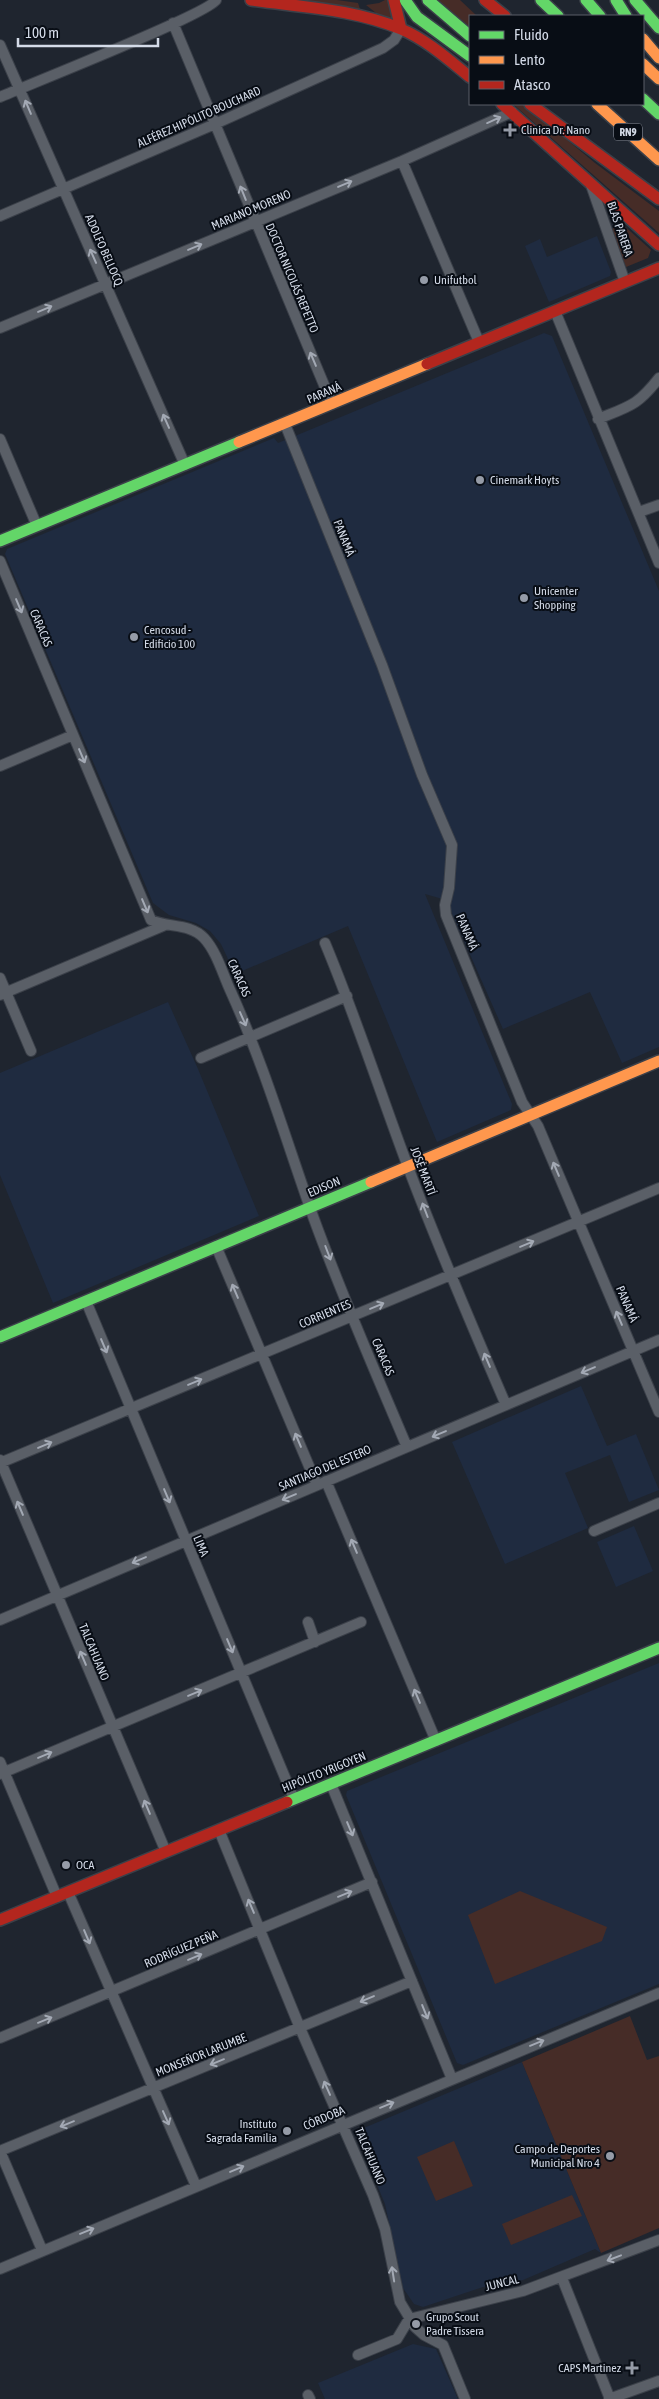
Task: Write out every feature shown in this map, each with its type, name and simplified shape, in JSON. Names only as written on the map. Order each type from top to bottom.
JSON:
[{"type":"main road","points":[[251,0],[358,16],[401,29],[438,52],[469,76]]},
{"type":"main road","points":[[394,0],[401,29]]},
{"type":"main road","points":[[405,0],[417,17],[469,55]]},
{"type":"main road","points":[[428,0],[469,35]]},
{"type":"main road","points":[[485,0],[505,15]]},
{"type":"main road","points":[[491,0],[505,15]]},
{"type":"main road","points":[[541,0],[557,15]]},
{"type":"main road","points":[[550,0],[562,15]]},
{"type":"main road","points":[[586,0],[599,15]]},
{"type":"main road","points":[[616,0],[625,15]]},
{"type":"main road","points":[[635,0],[659,28]]},
{"type":"main road","points":[[644,40],[659,58]]},
{"type":"main road","points":[[644,65],[659,79]]},
{"type":"main road","name":"RN9","points":[[644,100],[659,114]]},
{"type":"main road","name":"BLAS PARERA","points":[[503,105],[659,245]]},
{"type":"main road","points":[[531,105],[659,198]]},
{"type":"main road","points":[[551,105],[659,198]]},
{"type":"main road","name":"RN9","points":[[598,105],[659,160]]},
{"type":"main road","name":"PARANÁ","points":[[0,541],[659,268]]},
{"type":"main road","name":"EDISON","points":[[1,1334],[311,1208],[659,1061]]},
{"type":"main road","name":"HIPÓLITO YRIGOYEN","points":[[0,1920],[659,1648]]},
{"type":"street","points":[[0,97],[173,24],[208,8],[216,0]]},
{"type":"street","name":"DOCTOR NICOLÁS REPETTO","points":[[173,24],[332,404]]},
{"type":"street","name":"ALFÉREZ HIPÓLITO BOUCHARD","points":[[0,216],[215,124],[383,48],[394,40],[401,29]]},
{"type":"street","name":"ADOLFO BELLOCQ","points":[[0,44],[185,465]]},
{"type":"street","name":"MARIANO MORENO","points":[[0,328],[402,161],[512,112]]},
{"type":"street","points":[[402,161],[479,342]]},
{"type":"street","name":"BLAS PARERA","points":[[590,184],[624,282]]},
{"type":"street","points":[[555,311],[659,563]]},
{"type":"street","points":[[598,419],[633,405],[643,398],[659,378]]},
{"type":"street","name":"PANAMÁ","points":[[285,424],[382,665],[422,776],[452,845],[445,905],[446,915],[522,1102],[538,1126],[659,1412]]},
{"type":"street","points":[[0,439],[37,526]]},
{"type":"street","points":[[639,512],[659,505]]},
{"type":"street","name":"CARACAS","points":[[0,561],[151,920],[163,926],[184,927],[204,938],[213,952],[250,1035],[311,1208],[352,1316],[407,1447]]},
{"type":"street","points":[[0,766],[73,735]]},
{"type":"street","points":[[3,994],[163,926]]},
{"type":"street","name":"JOSÉ MARTÍ","points":[[325,943],[347,996],[407,1166],[450,1276],[506,1405]]},
{"type":"street","points":[[0,978],[3,994],[31,1051]]},
{"type":"street","points":[[201,1058],[250,1035],[347,996]]},
{"type":"street","name":"CORRIENTES","points":[[0,1462],[659,1188]]},
{"type":"street","points":[[216,1246],[316,1486]]},
{"type":"street","name":"LIMA","points":[[86,1301],[294,1799]]},
{"type":"street","name":"SANTIAGO DEL ESTERO","points":[[0,1620],[659,1340]]},
{"type":"street","name":"TALCAHUANO","points":[[0,1462],[166,1852]]},
{"type":"street","points":[[326,1481],[436,1741]]},
{"type":"street","points":[[594,1530],[659,1503]]},
{"type":"street","points":[[308,1622],[315,1642]]},
{"type":"street","points":[[2,1773],[361,1622]]},
{"type":"street","points":[[0,1762],[2,1773],[57,1897]]},
{"type":"street","points":[[331,1784],[452,2079]]},
{"type":"street","name":"TALCAHUANO","points":[[219,1830],[300,2028],[373,2195],[385,2229],[400,2302],[409,2319],[424,2336],[443,2345],[465,2399]]},
{"type":"street","name":"RODRÍGUEZ PEÑA","points":[[0,2038],[372,1882]]},
{"type":"street","points":[[68,1892],[196,2186]]},
{"type":"street","name":"MONSEÑOR LARUMBE","points":[[0,2152],[412,1981]]},
{"type":"street","name":"CÓRDOBA","points":[[0,2269],[659,1993]]},
{"type":"street","points":[[0,2152],[42,2250]]},
{"type":"street","name":"JUNCAL","points":[[409,2319],[523,2291],[562,2278],[659,2240]]},
{"type":"street","points":[[562,2278],[610,2399],[659,2381]]},
{"type":"street","points":[[358,2355],[396,2339],[409,2319]]},
{"type":"shaded area","points":[[306,0],[337,0],[358,3],[361,12]]},
{"type":"shaded area","points":[[389,0],[393,20],[376,13],[366,5]]},
{"type":"shaded area","points":[[438,0],[460,0],[476,15],[469,15],[469,26]]},
{"type":"shaded area","points":[[514,105],[525,105],[595,163],[659,211],[659,233]]},
{"type":"shaded area","points":[[620,222],[651,250],[648,258],[626,267],[612,231],[614,225]]},
{"type":"shaded area","points":[[597,236],[611,272],[610,276],[549,302],[525,246],[540,239],[547,257]]},
{"type":"shaded area","points":[[544,333],[552,336],[659,591],[659,1047],[622,1063],[590,992],[503,1029],[446,900],[425,894],[512,1104],[511,1110],[437,1142],[348,926],[235,974],[221,944],[210,931],[196,923],[169,915],[153,903],[5,554],[7,549],[274,438],[278,443]]},
{"type":"shaded area","points":[[168,1002],[259,1216],[53,1303],[0,1175],[0,1073]]},
{"type":"shaded area","points":[[581,1386],[607,1446],[636,1434],[659,1490],[629,1502],[610,1455],[565,1473],[588,1528],[505,1564],[452,1442]]},
{"type":"shaded area","points":[[634,1526],[653,1571],[616,1587],[597,1542]]},
{"type":"shaded area","points":[[659,1663],[659,1984],[463,2065],[457,2063],[346,1795],[347,1791]]},
{"type":"shaded area","points":[[520,1891],[607,1927],[602,1941],[495,1984],[468,1915]]},
{"type":"shaded area","name":"Campo de Deportes Municipal Nro 4","points":[[630,2016],[647,2060],[659,2056],[659,2228],[601,2253],[522,2062]]},
{"type":"shaded area","points":[[522,2062],[601,2253],[595,2249],[523,2280],[483,2287],[423,2307],[414,2304],[403,2288],[385,2204],[357,2136],[359,2130]]},
{"type":"shaded area","points":[[454,2141],[473,2186],[436,2201],[417,2157]]},
{"type":"shaded area","points":[[572,2195],[582,2216],[511,2245],[502,2224]]},
{"type":"shaded area","points":[[413,2344],[436,2349],[458,2399],[325,2399],[318,2383]]},
{"type":"traffic: fast","points":[[405,0],[417,17],[469,55]]},
{"type":"traffic: fast","points":[[428,0],[469,35]]},
{"type":"traffic: fast","points":[[541,0],[557,15]]},
{"type":"traffic: fast","points":[[586,0],[599,15]]},
{"type":"traffic: fast","points":[[616,0],[625,15]]},
{"type":"traffic: fast","points":[[635,0],[659,28]]},
{"type":"traffic: fast","points":[[644,100],[659,114]]},
{"type":"traffic: fast","points":[[0,541],[239,442]]},
{"type":"traffic: fast","points":[[0,1337],[371,1182]]},
{"type":"traffic: fast","points":[[287,1802],[659,1648]]},
{"type":"traffic: slow","points":[[644,40],[659,58]]},
{"type":"traffic: slow","points":[[644,65],[659,79]]},
{"type":"traffic: slow","points":[[598,105],[659,160]]},
{"type":"traffic: slow","points":[[239,442],[427,364]]},
{"type":"traffic: slow","points":[[371,1182],[659,1061]]},
{"type":"traffic: jam","points":[[251,0],[346,13],[383,22],[420,39],[469,76]]},
{"type":"traffic: jam","points":[[394,0],[401,29]]},
{"type":"traffic: jam","points":[[485,0],[504,15]]},
{"type":"traffic: jam","points":[[503,105],[659,245]]},
{"type":"traffic: jam","points":[[531,105],[659,199]]},
{"type":"traffic: jam","points":[[427,364],[659,268]]},
{"type":"traffic: jam","points":[[0,1920],[287,1802]]},
{"type":"place","name":"Clinica Dr. Nano","points":[[510,130]]},
{"type":"place","name":"Unifutbol","points":[[424,280]]},
{"type":"place","name":"Cinemark Hoyts","points":[[480,480]]},
{"type":"place","name":"Unicenter Shopping","points":[[524,598]]},
{"type":"place","name":"Cencosud - Edificio 100","points":[[134,637]]},
{"type":"place","name":"OCA","points":[[66,1865]]},
{"type":"place","name":"Instituto Sagrada Familia","points":[[287,2131]]},
{"type":"place","name":"Campo de Deportes Municipal Nro 4","points":[[610,2156]]},
{"type":"place","name":"Grupo Scout Padre Tissera","points":[[416,2324]]},
{"type":"place","name":"CAPS Martinez","points":[[632,2368]]}]
